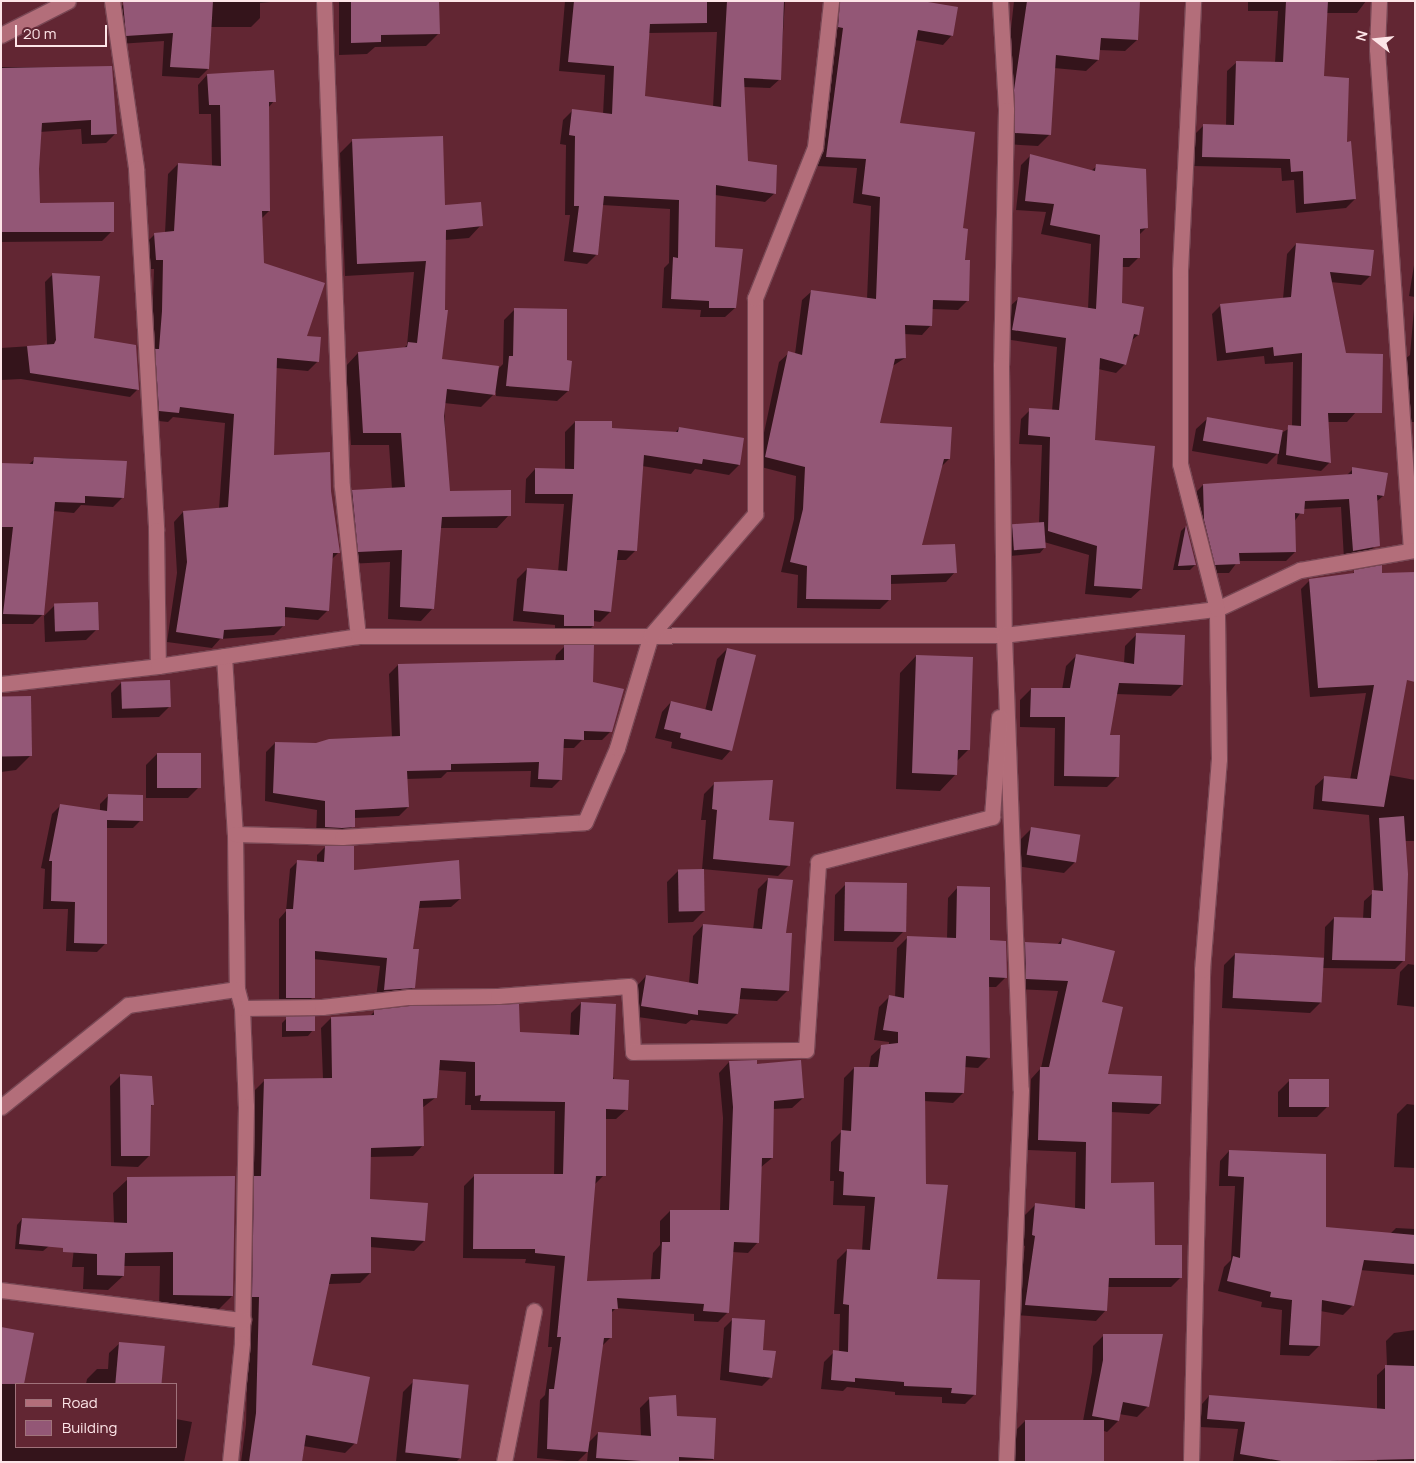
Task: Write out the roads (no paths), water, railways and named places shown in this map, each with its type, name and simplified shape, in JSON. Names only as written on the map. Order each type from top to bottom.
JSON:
[{"type":"street","points":[[1,35],[68,1]]},
{"type":"street","points":[[112,1],[136,168],[156,530],[158,666]]},
{"type":"street","points":[[324,1],[342,487],[358,636]]},
{"type":"street","points":[[235,834],[342,837],[585,822],[617,748],[651,635],[755,514],[755,298],[815,147],[831,1]]},
{"type":"street","points":[[1000,1],[1006,110],[1001,365],[1004,634],[1021,1090],[1006,1462]]},
{"type":"street","points":[[1191,1462],[1202,970],[1218,759],[1216,609],[1180,464],[1180,270],[1193,1]]},
{"type":"street","points":[[1,684],[158,666],[358,636],[1004,634],[1216,609],[1300,570],[1413,550],[1377,49],[1378,1]]},
{"type":"street","points":[[242,1008],[322,1007],[409,997],[498,996],[629,986],[634,1052],[806,1050],[818,862],[992,817],[1004,634]]},
{"type":"street","points":[[224,656],[235,834],[237,989],[242,1008],[246,1106],[243,1320],[230,1462]]},
{"type":"street","points":[[1,1107],[128,1005],[237,989]]},
{"type":"street","points":[[1,1290],[243,1320]]},
{"type":"street","points":[[504,1462],[534,1311]]}]
